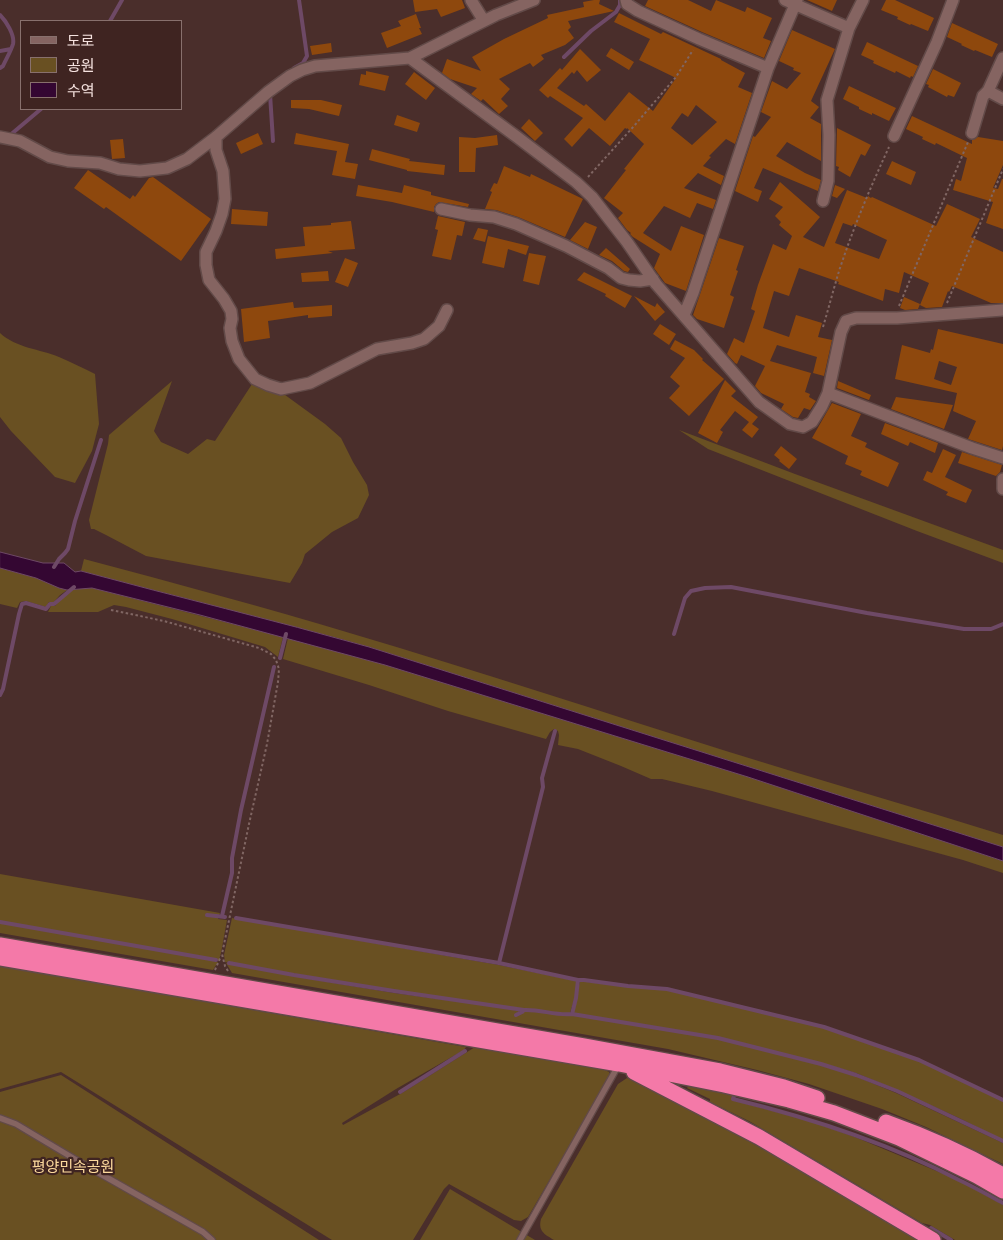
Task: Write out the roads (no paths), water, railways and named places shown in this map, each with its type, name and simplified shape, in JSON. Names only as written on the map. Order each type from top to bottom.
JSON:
[{"type":"highway","points":[[0,945],[720,1071],[784,1086],[906,1130],[1003,1175]]},
{"type":"highway","points":[[0,958],[619,1064],[789,1100],[834,1113],[900,1138],[1003,1190]]},
{"type":"highway","points":[[619,1064],[759,1137],[933,1240]]},
{"type":"street","points":[[471,0],[484,21]]},
{"type":"street","points":[[0,136],[20,141],[50,157],[68,162],[100,164],[119,169],[140,171],[167,168],[187,159],[216,137],[268,92],[302,70],[330,64],[410,58],[496,15],[534,0]]},
{"type":"street","points":[[626,0],[627,4],[638,11],[768,68]]},
{"type":"street","points":[[823,201],[828,181],[829,135],[827,100],[850,28],[863,0]]},
{"type":"street","points":[[894,136],[937,42],[953,0]]},
{"type":"street","points":[[684,315],[792,2],[850,28]]},
{"type":"street","points":[[410,58],[517,137],[592,197],[653,279],[759,402],[790,424],[803,427],[812,422],[822,406],[828,393],[841,332],[846,321],[856,318],[897,318],[1003,310]]},
{"type":"street","points":[[972,133],[983,96],[988,90],[1003,58]]},
{"type":"street","points":[[988,90],[1003,99]]},
{"type":"street","points":[[216,137],[216,150],[223,171],[225,199],[216,231],[206,252],[206,265],[209,280],[231,311],[230,328],[234,347],[240,359],[255,379],[281,389],[310,383],[376,349],[424,339],[439,326],[447,310]]},
{"type":"street","points":[[441,209],[470,215],[494,217],[516,224],[566,246],[608,268],[621,278],[640,281],[653,279]]},
{"type":"street","points":[[828,393],[954,442],[1003,457]]},
{"type":"street","points":[[1003,479],[1003,489]]},
{"type":"lane","points":[[530,1240],[521,1238],[619,1064]]},
{"type":"lane","points":[[0,1118],[16,1124],[82,1164],[203,1232],[212,1240]]},
{"type":"water","points":[[0,552],[43,563],[64,563],[75,572],[81,571],[369,647],[1003,847],[1003,861],[748,777],[385,665],[92,588],[67,590],[59,588],[36,578],[0,568]]},
{"type":"waterway","points":[[111,20],[122,0]]},
{"type":"waterway","points":[[294,68],[303,63],[307,56],[299,0]]},
{"type":"waterway","points":[[564,57],[591,31],[616,12],[620,5],[620,0]]},
{"type":"waterway","points":[[0,15],[10,28],[13,37],[10,52],[0,68]]},
{"type":"waterway","points":[[0,51],[11,49]]},
{"type":"waterway","points":[[270,94],[273,141]]},
{"type":"waterway","points":[[9,136],[40,110]]},
{"type":"waterway","points":[[54,567],[68,549],[101,440]]},
{"type":"waterway","points":[[0,695],[3,689],[22,604],[26,603],[46,609],[74,587]]},
{"type":"waterway","points":[[674,634],[685,598],[691,591],[705,588],[731,587],[964,629],[991,629],[1003,624]]},
{"type":"waterway","points":[[280,658],[286,634]]},
{"type":"waterway","points":[[222,916],[232,873],[232,858],[241,810],[274,667]]},
{"type":"waterway","points":[[499,963],[543,787],[542,778],[555,731]]},
{"type":"waterway","points":[[207,915],[225,917]]},
{"type":"waterway","points":[[236,918],[499,963],[578,980],[667,989],[824,1027],[919,1060],[1003,1100]]},
{"type":"waterway","points":[[0,922],[216,960]]},
{"type":"waterway","points":[[229,963],[394,991],[524,1010],[572,1014],[718,1038],[821,1064],[856,1075],[897,1091],[1003,1141]]},
{"type":"waterway","points":[[572,1014],[578,980]]},
{"type":"waterway","points":[[516,1015],[524,1010]]},
{"type":"waterway","points":[[400,1092],[465,1051]]},
{"type":"waterway","points":[[734,1096],[733,1099],[820,1123],[905,1154],[1003,1203]]},
{"type":"waterway","points":[[931,1228],[951,1240]]},
{"type":"park label","name":"평양민속공원","points":[[73,1168]]}]
